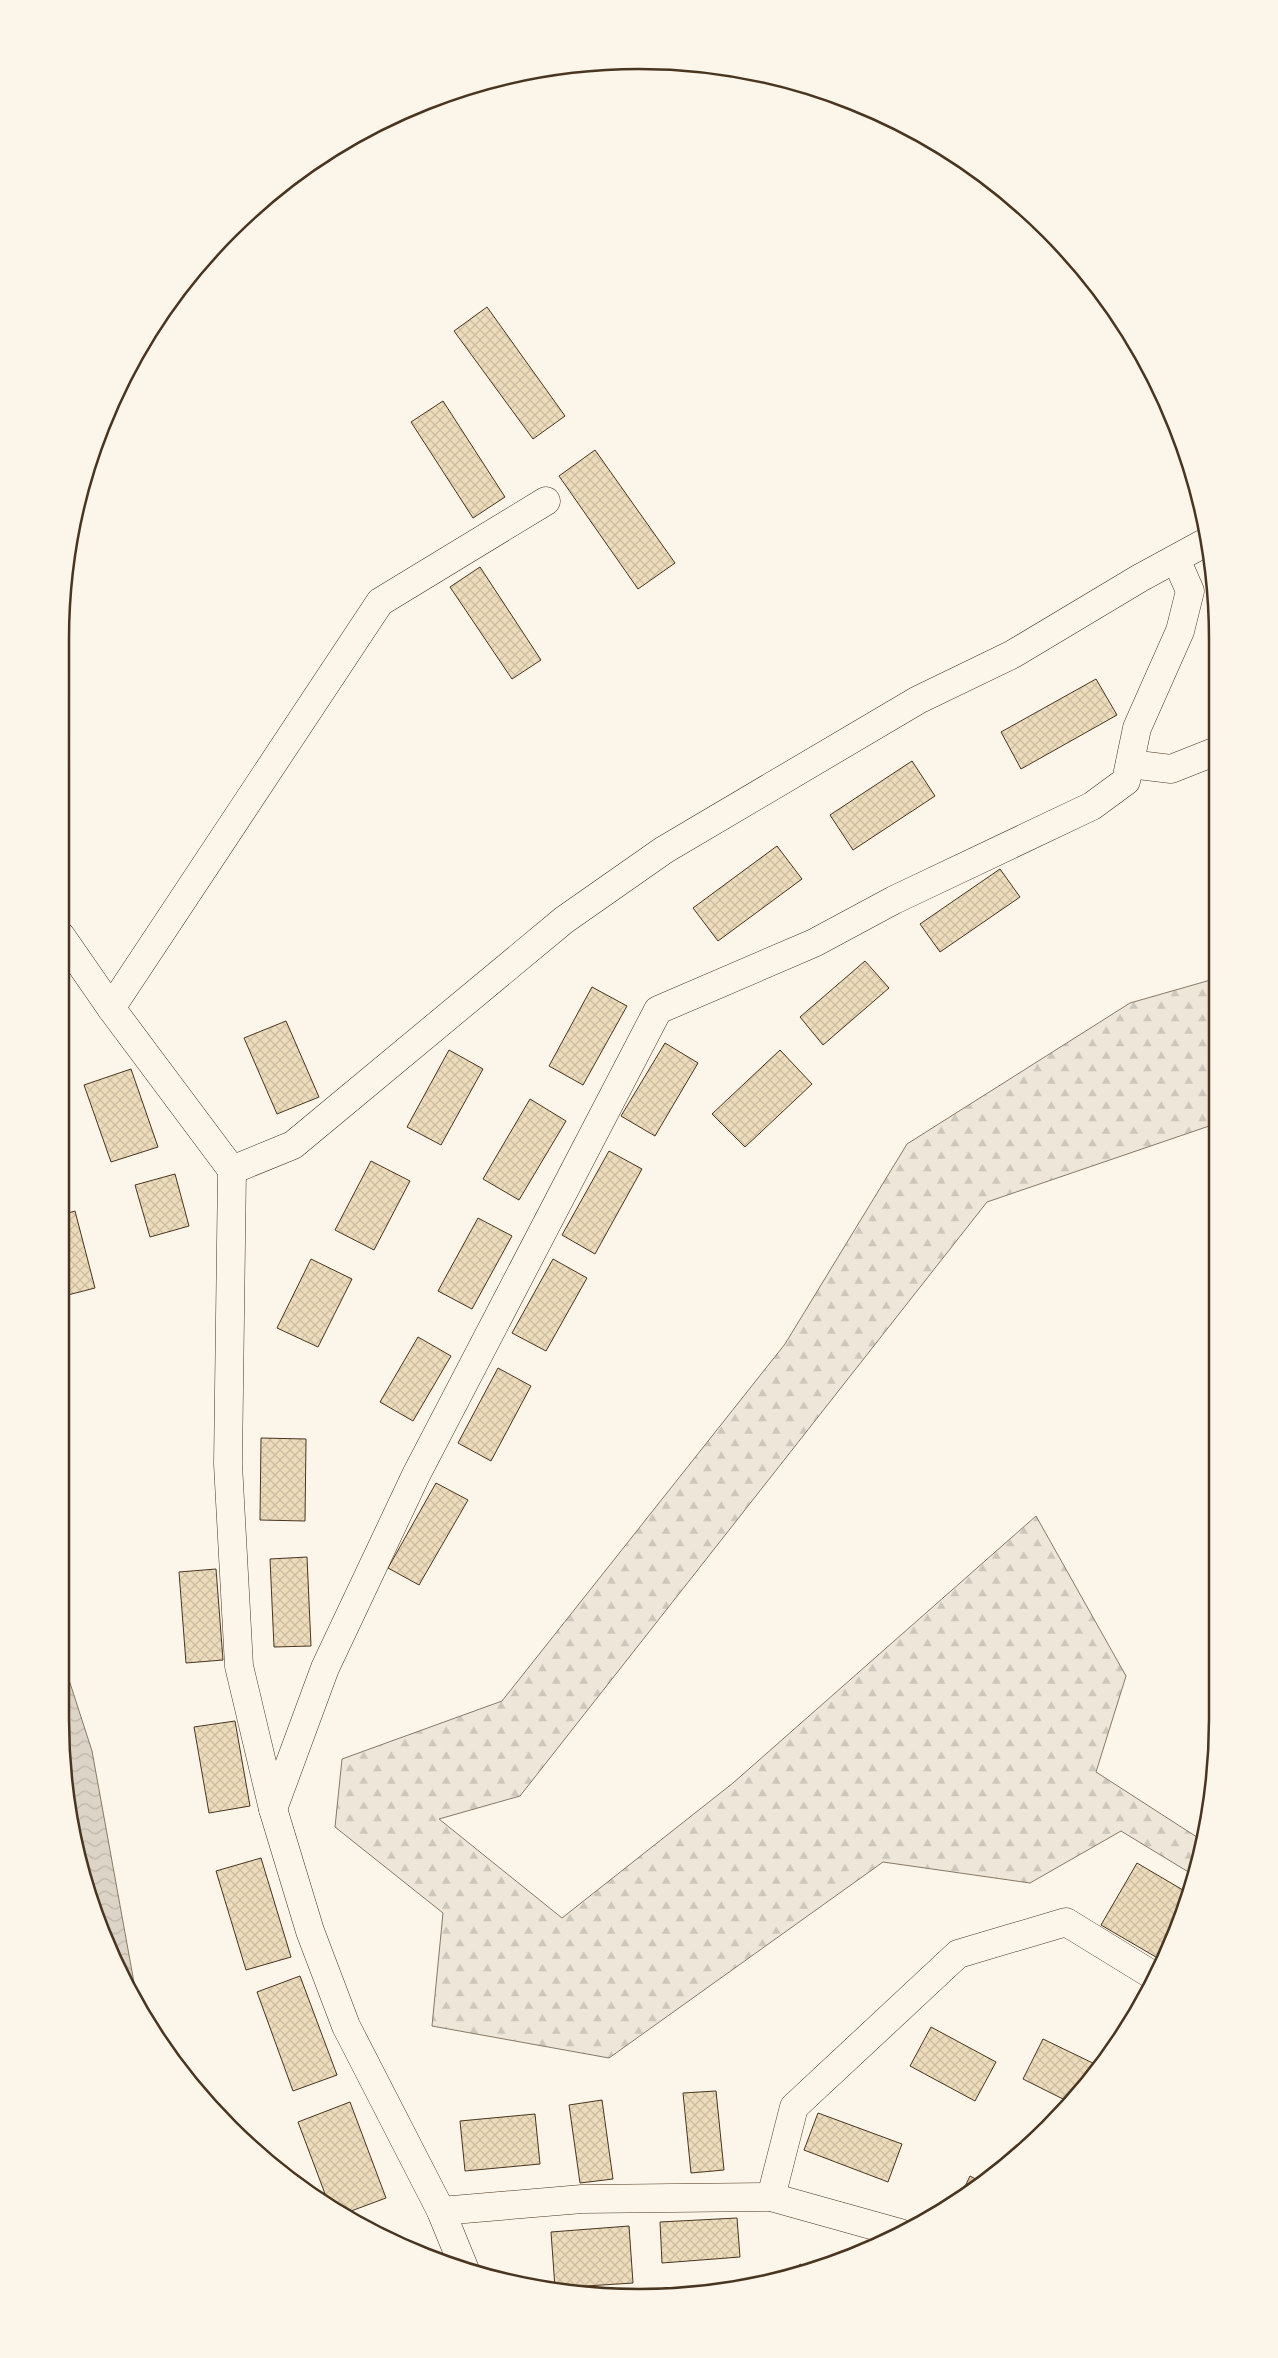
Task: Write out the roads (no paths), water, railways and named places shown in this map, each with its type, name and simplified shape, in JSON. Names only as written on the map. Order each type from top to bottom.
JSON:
[{"type":"street","points":[[112,1008],[380,602],[546,500]]},
{"type":"street","points":[[232,1170],[293,1145],[564,920],[664,850],[918,700],[1013,654],[1140,578],[1201,545]]},
{"type":"street","points":[[273,1809],[325,1668],[416,1475],[658,1010],[814,943],[894,900],[1092,806],[1126,781],[1137,728],[1180,630],[1190,591],[1176,559]]},
{"type":"street","points":[[1130,764],[1171,769],[1209,754]]},
{"type":"street","points":[[69,947],[232,1170],[228,1464],[239,1666],[273,1809],[310,1931],[346,2026],[441,2211],[461,2261]]},
{"type":"street","points":[[771,2197],[794,2106],[958,1954],[1066,1922],[1149,1973]]},
{"type":"street","points":[[441,2211],[582,2199],[771,2197],[890,2230]]},
{"type":"water","points":[[69,1680],[92,1751],[134,1983],[112,1937],[99,1902],[88,1867],[80,1830],[70,1756]]}]
